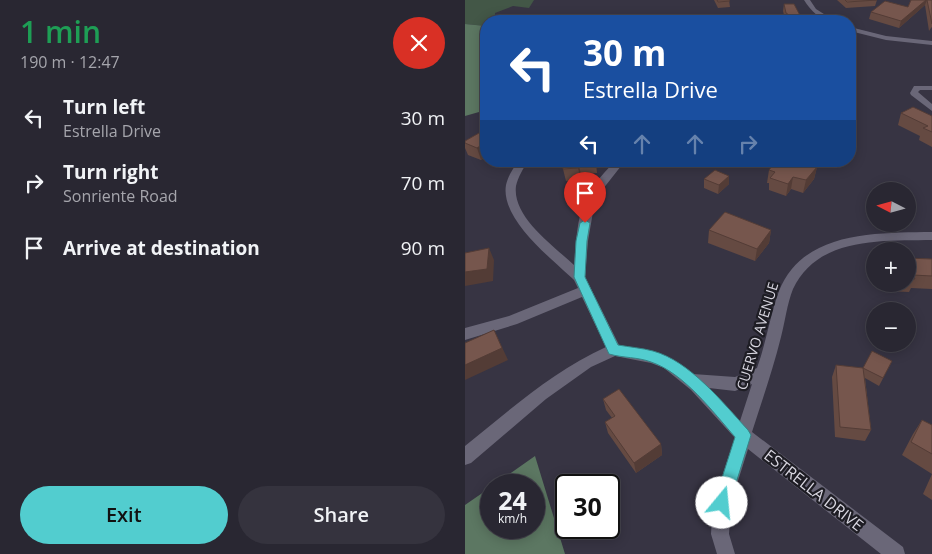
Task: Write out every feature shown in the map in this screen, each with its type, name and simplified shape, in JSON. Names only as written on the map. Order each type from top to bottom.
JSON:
[{"type":"street","points":[[807,0],[814,10],[822,15]]},
{"type":"street","points":[[856,30],[886,38],[932,43]]},
{"type":"street","points":[[932,88],[917,88],[914,93],[932,108]]},
{"type":"street","points":[[465,458],[541,394],[586,363],[614,350],[579,277],[519,219],[512,206],[510,191],[513,177],[519,167]]},
{"type":"street","points":[[579,277],[582,241],[591,200],[602,182],[615,167]]},
{"type":"street","name":"CUERVO AVENUE","points":[[726,554],[720,534],[722,503],[774,338],[786,290],[796,273],[811,259],[829,248],[850,241],[873,237],[932,236]]},
{"type":"street","points":[[465,334],[512,320],[585,290]]},
{"type":"street","name":"ESTRELLA DRIVE","points":[[614,350],[653,357],[669,364],[689,380],[743,435],[896,554]]},
{"type":"street","points":[[689,380],[735,384],[762,373]]},
{"type":"green space","points":[[465,0],[534,0],[529,8],[513,6],[495,13],[495,15],[480,15],[480,25],[465,24]]},
{"type":"green space","points":[[465,24],[480,25],[480,112],[465,116]]},
{"type":"green space","points":[[535,456],[541,474],[510,474]]},
{"type":"green space","points":[[545,489],[555,521],[555,539],[560,539],[565,554],[465,554],[465,505],[480,495],[480,539],[545,539]]},
{"type":"building","points":[[717,0],[729,0],[730,1],[718,2]]},
{"type":"building","points":[[845,0],[877,0],[847,2]]},
{"type":"building","points":[[911,0],[926,0],[901,21],[871,12],[885,1],[908,7]]},
{"type":"building","points":[[927,0],[932,0],[932,24]]},
{"type":"building","points":[[784,4],[794,4],[800,15],[789,15],[786,13]]},
{"type":"building","points":[[913,107],[932,116],[932,132],[923,128],[928,126],[901,113]]},
{"type":"building","points":[[480,132],[480,146],[477,148],[465,143],[465,141]]},
{"type":"building","points":[[563,167],[578,167],[578,168],[563,169]]},
{"type":"building","points":[[771,167],[817,167],[806,180],[793,177],[788,184],[770,178],[775,172],[769,170]]},
{"type":"building","points":[[715,170],[729,176],[719,185],[704,179]]},
{"type":"building","points":[[725,212],[771,230],[757,249],[709,230]]},
{"type":"building","points":[[489,248],[487,269],[465,272],[465,253]]},
{"type":"building","points":[[916,258],[932,259],[932,276],[916,275]]},
{"type":"building","points":[[494,330],[502,348],[465,365],[465,343]]},
{"type":"building","points":[[871,352],[892,361],[883,378],[863,368]]},
{"type":"building","points":[[836,365],[863,368],[871,430],[840,427]]},
{"type":"building","points":[[619,389],[661,444],[634,463],[605,422],[615,416],[603,399]]},
{"type":"building","points":[[922,420],[932,425],[932,454],[911,442]]},
{"type":"route","points":[[585,223],[579,277],[614,350],[653,357],[669,364],[697,385],[743,435],[722,503]]}]
